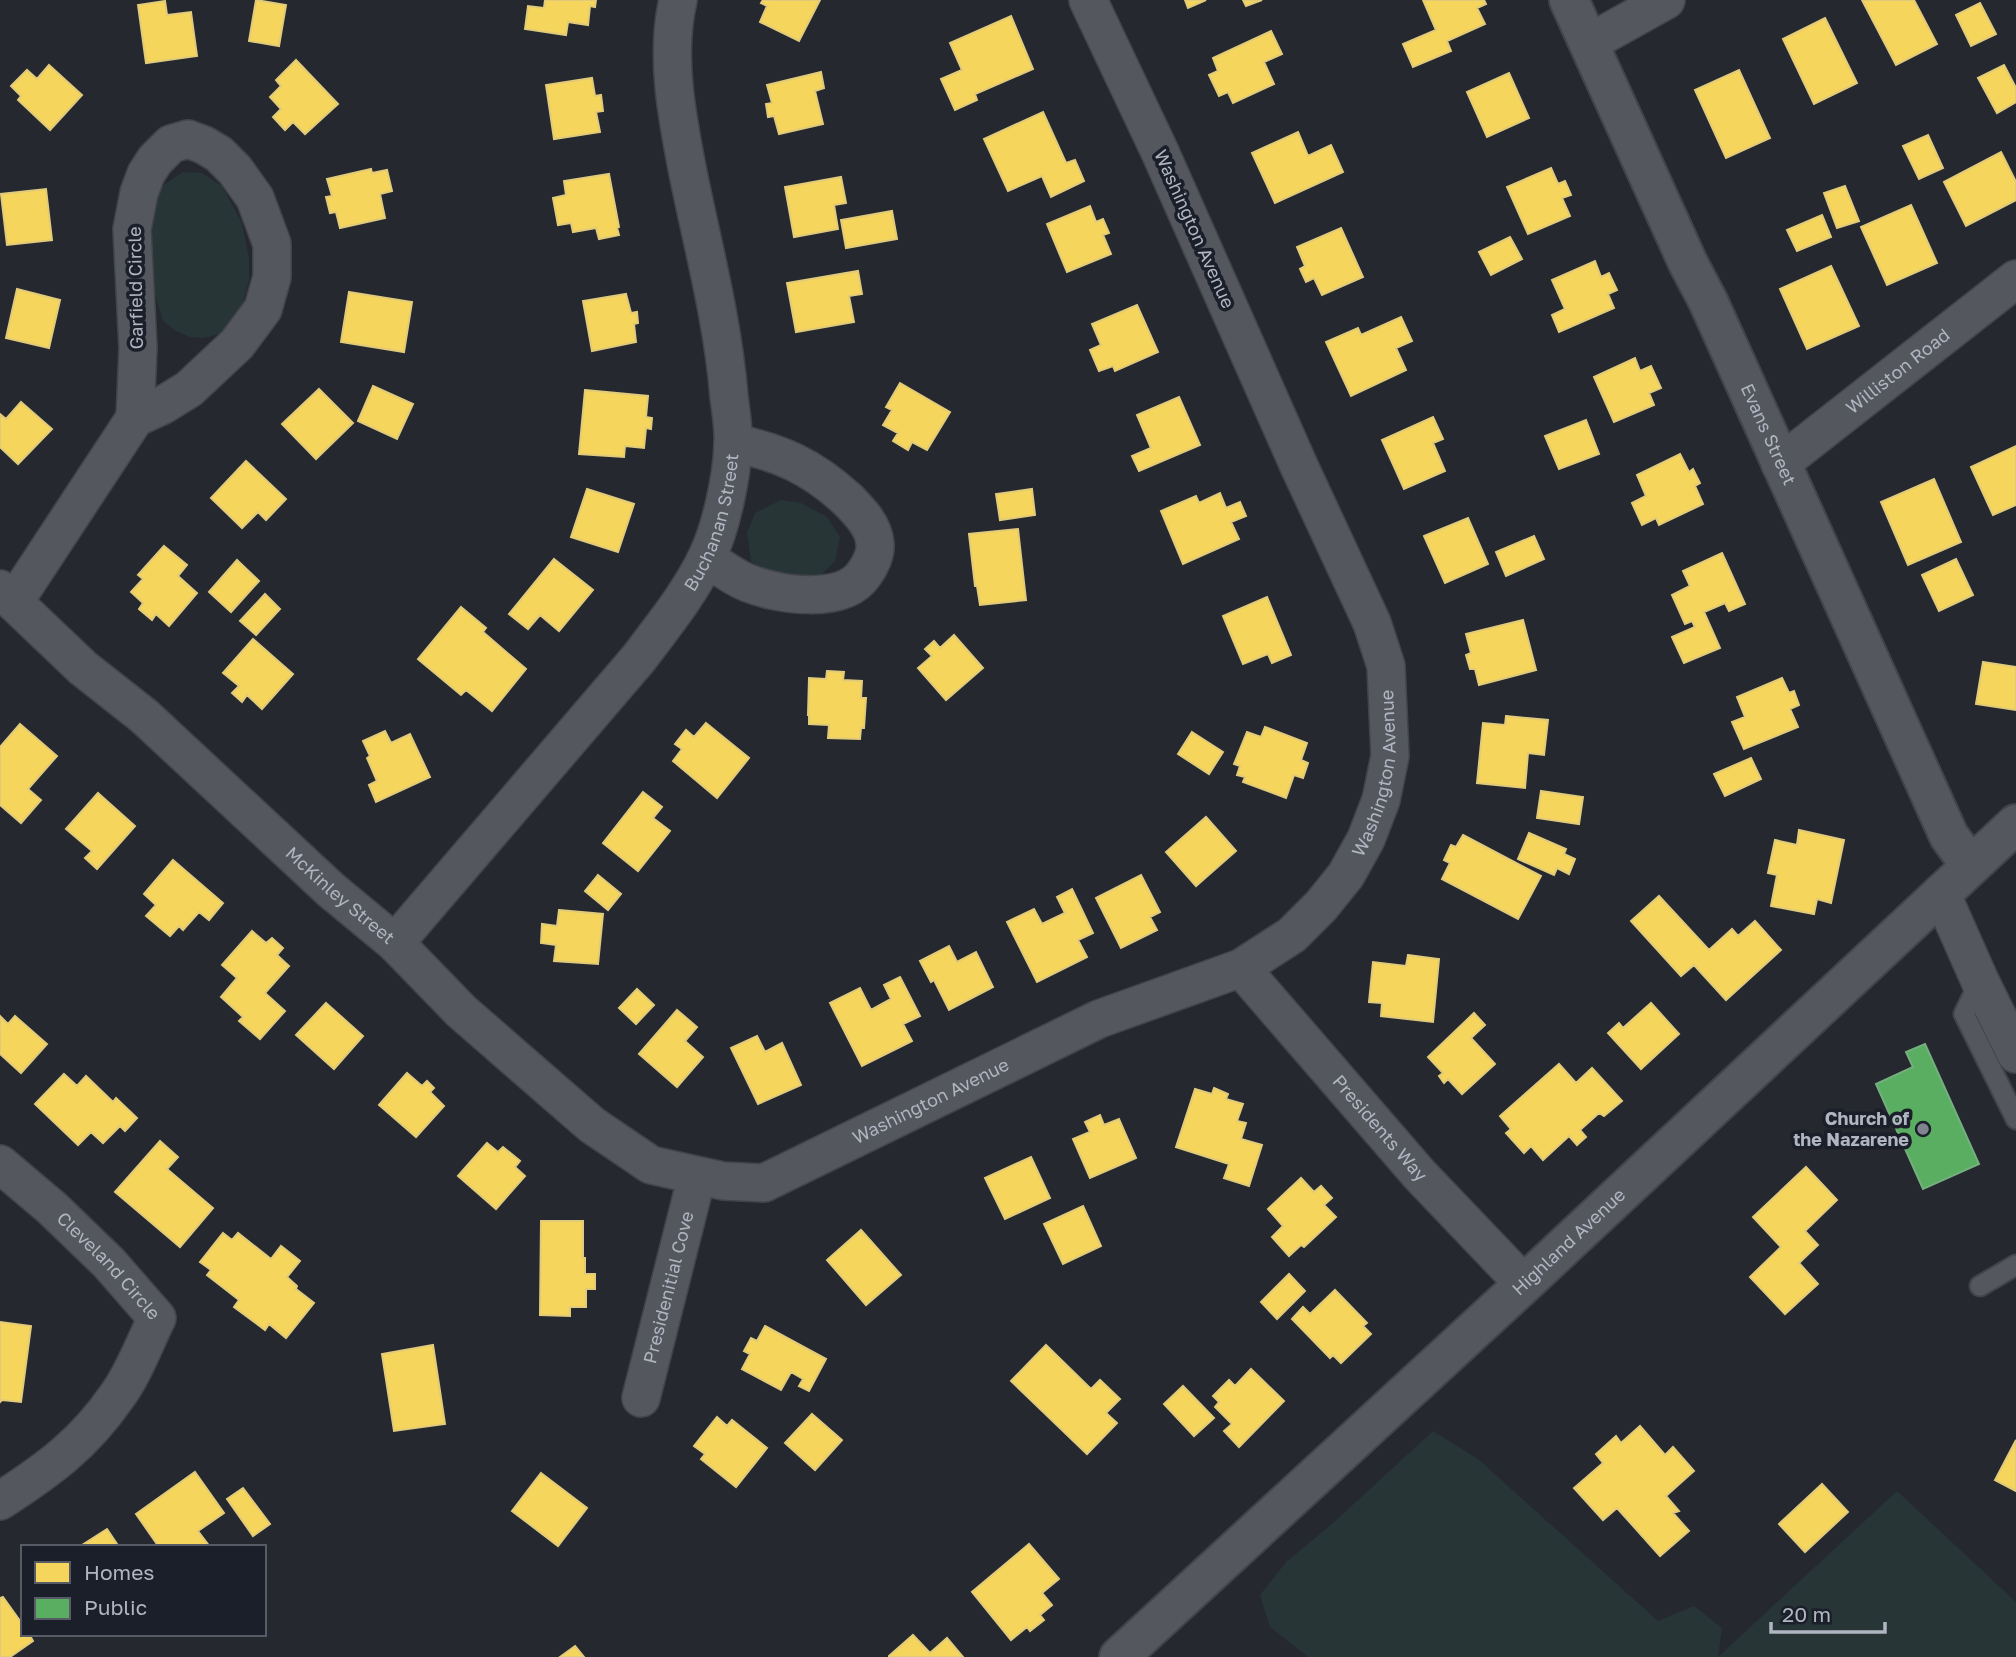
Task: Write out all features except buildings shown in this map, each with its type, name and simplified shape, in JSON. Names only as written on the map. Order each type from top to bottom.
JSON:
[{"type":"street","name":"Buchanan Street","points":[[395,943],[639,658],[675,610],[707,558],[718,530],[733,443],[727,373],[684,152],[672,69],[674,18],[678,0]]},
{"type":"street","name":"Washington Avenue","points":[[697,1176],[723,1181],[764,1183],[1099,1019],[1241,968],[1292,935],[1321,906],[1346,875],[1366,839],[1381,800],[1390,756],[1386,666],[1372,623],[1299,466],[1160,152],[1088,0]]},
{"type":"street","name":"Evans Street","points":[[1569,0],[1949,836],[1971,866]]},
{"type":"street","points":[[1589,43],[1666,0]]},
{"type":"street","name":"Garfield Circle","points":[[188,139],[219,154],[255,198],[272,244],[272,277],[263,309],[237,344],[189,389],[135,418],[138,348],[132,229],[146,174],[171,144],[188,139]]},
{"type":"street","name":"Williston Road","points":[[1780,464],[2016,279]]},
{"type":"street","points":[[7,596],[135,418]]},
{"type":"street","points":[[707,558],[749,583],[793,594],[818,595],[852,585],[861,578],[874,555],[875,543],[859,511],[819,475],[777,454],[733,443]]},
{"type":"street","name":"McKinley Street","points":[[7,596],[83,668],[144,716],[331,890],[395,943],[461,1012],[592,1125],[651,1166],[697,1176]]},
{"type":"street","name":"Highland Avenue","points":[[1119,1657],[1524,1284],[2016,824]]},
{"type":"street","points":[[1941,893],[2016,1055]]},
{"type":"street","name":"Presidents Way","points":[[1241,968],[1419,1174],[1524,1284]]},
{"type":"street","name":"Cleveland Circle","points":[[0,1164],[52,1208],[109,1263],[157,1318],[119,1394],[93,1428],[61,1460],[0,1502]]},
{"type":"street","name":"Presidenitial Cove","points":[[641,1398],[697,1176]]},
{"type":"lane","points":[[1980,981],[1965,1014],[2016,1119]]},
{"type":"lane","points":[[1980,1286],[2016,1265]]},
{"type":"shaded area","points":[[183,172],[202,173],[222,186],[242,223],[249,258],[249,280],[243,303],[219,334],[204,338],[190,337],[163,321],[155,294],[149,253],[150,210],[162,186]]},
{"type":"shaded area","points":[[781,500],[801,503],[827,517],[840,537],[835,561],[818,578],[772,578],[751,561],[747,532],[755,513]]},
{"type":"shaded area","points":[[1433,1431],[1478,1459],[1658,1621],[1694,1606],[1722,1628],[1718,1657],[1308,1657],[1270,1627],[1260,1595],[1287,1561],[1332,1524]]},
{"type":"shaded area","points":[[1897,1491],[2016,1602],[2016,1657],[1718,1657]]},
{"type":"place","name":"Church of the Nazarene","points":[[1923,1129]]}]
